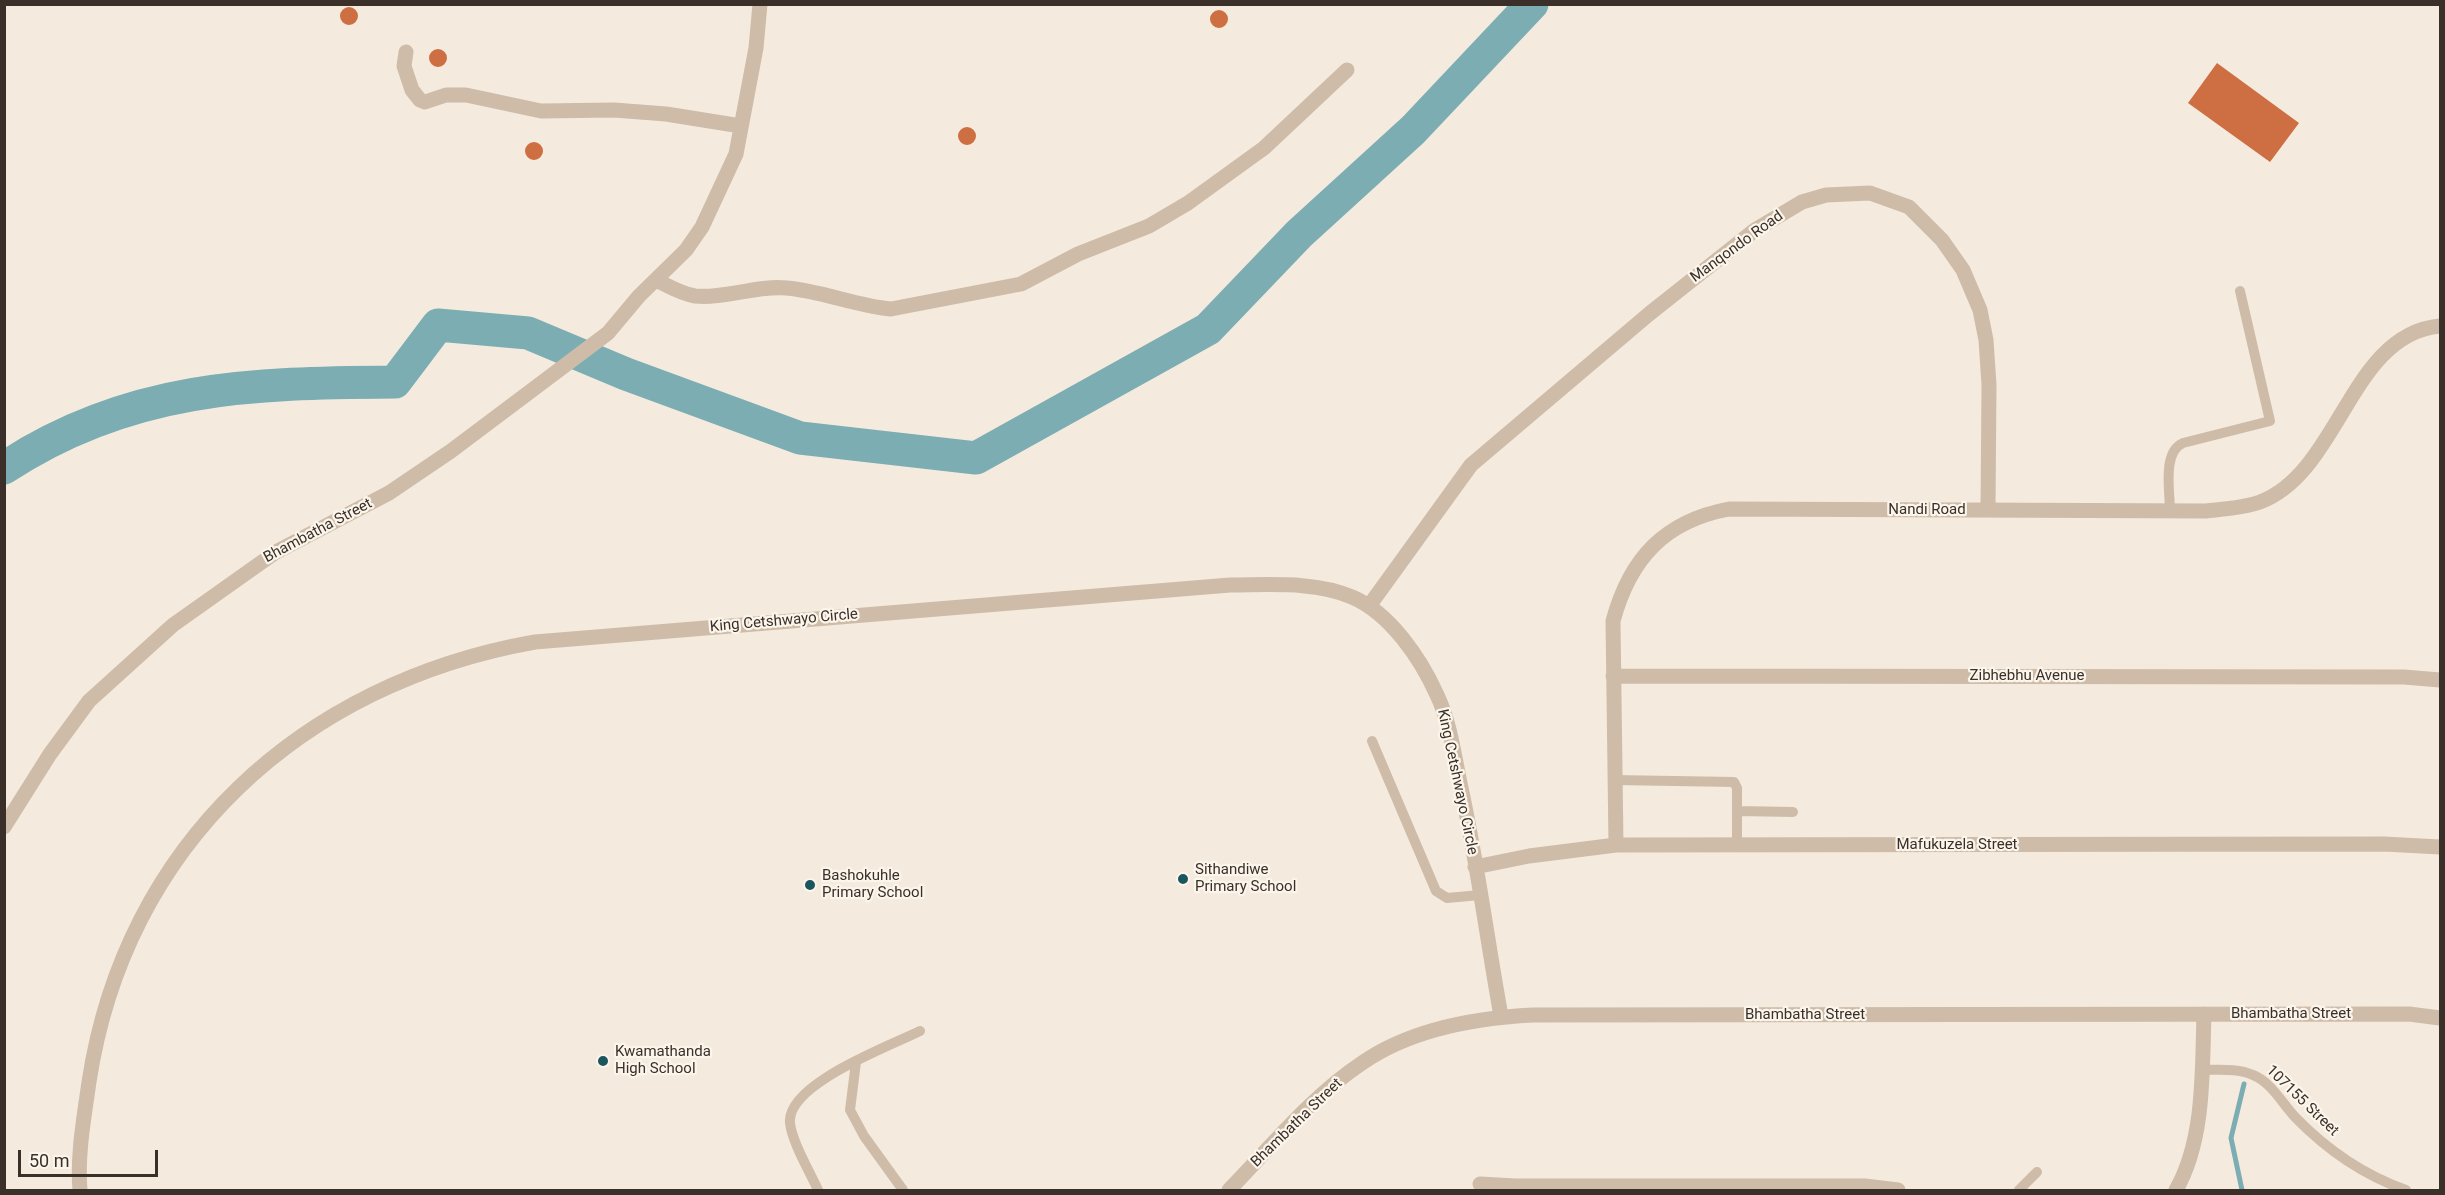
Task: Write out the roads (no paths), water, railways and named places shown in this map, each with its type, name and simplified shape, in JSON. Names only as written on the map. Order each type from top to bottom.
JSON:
[{"type":"street","name":"Bhambatha Street","points":[[4,827],[50,754],[89,701],[173,626],[276,552],[389,493],[423,471],[608,333],[668,270],[702,227],[736,154],[756,48],[760,4]]},
{"type":"street","points":[[406,52],[404,66],[412,90],[424,102],[446,95],[466,95],[541,111],[625,111],[741,126]]},
{"type":"street","points":[[656,280],[693,296],[708,296],[766,287],[790,288],[871,308],[891,309],[1021,284],[1077,254],[1149,226],[1188,203],[1279,136],[1347,70]]},
{"type":"street","name":"Manqondo Road","points":[[1369,606],[1456,484],[1480,458],[1649,314],[1755,230],[1802,202],[1826,195],[1870,193],[1909,207],[1942,240],[1963,270],[1980,310],[1986,340],[1989,385],[1988,510]]},
{"type":"street","name":"Nandi Road","points":[[1616,845],[1613,621],[1621,594],[1631,572],[1660,539],[1701,516],[1730,509],[2170,511],[2235,508],[2261,501],[2284,487],[2304,469],[2365,378],[2394,344],[2409,334],[2440,326]]},
{"type":"street","name":"King Cetshwayo Circle","points":[[80,1191],[82,1129],[93,1059],[103,1015],[141,918],[161,882],[181,853],[250,777],[302,734],[338,710],[371,694],[467,656],[535,642],[1230,585],[1289,585],[1331,590],[1369,606],[1411,651],[1438,696],[1447,721],[1476,867],[1501,1016]]},
{"type":"street","name":"Zibhebhu Avenue","points":[[1613,676],[2404,677],[2440,680]]},
{"type":"street","name":"Mafukuzela Street","points":[[1476,867],[1529,856],[1616,845],[2384,844],[2440,847]]},
{"type":"street","points":[[2176,1191],[2189,1161],[2196,1132],[2204,1014]]},
{"type":"street","name":"Bhambatha Street","points":[[1229,1191],[1329,1087],[1362,1062],[1421,1035],[1453,1024],[1501,1016],[2409,1014],[2440,1018]]},
{"type":"street","points":[[1480,1184],[1515,1186],[1865,1186],[1898,1191]]},
{"type":"lane","points":[[2170,511],[2171,457],[2174,448],[2183,443],[2270,421],[2240,291]]},
{"type":"lane","points":[[1372,741],[1436,891],[1447,898],[1480,895]]},
{"type":"lane","points":[[1614,780],[1730,781],[1737,788],[1737,845]]},
{"type":"lane","points":[[1737,810],[1793,812]]},
{"type":"lane","points":[[818,1191],[793,1134],[790,1114],[794,1104],[804,1093],[833,1073],[920,1031]]},
{"type":"lane","points":[[856,1062],[850,1110],[864,1136],[903,1191]]},
{"type":"lane","name":"107155 Street","points":[[2202,1070],[2240,1071],[2261,1079],[2295,1117],[2340,1157],[2363,1172],[2406,1191]]},
{"type":"lane","points":[[2019,1191],[2037,1172]]},
{"type":"waterway","points":[[4,468],[51,441],[97,420],[145,405],[241,388],[291,384],[395,382],[438,325],[528,333],[626,374],[800,438],[976,458],[1208,329],[1299,234],[1413,130],[1532,4]]},
{"type":"waterway","points":[[2242,1190],[2231,1138],[2244,1084]]},
{"type":"place","name":"Sithandiwe Primary School","points":[[1183,879]]},
{"type":"place","name":"Bashokuhle Primary School","points":[[810,885]]},
{"type":"place","name":"Kwamathanda High School","points":[[603,1061]]}]
